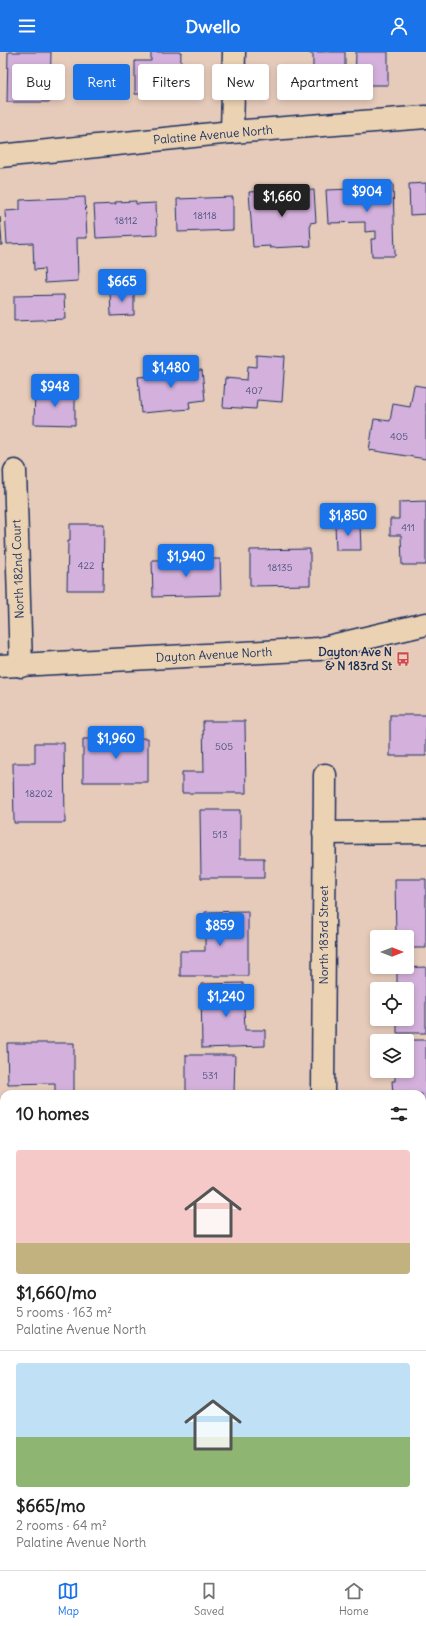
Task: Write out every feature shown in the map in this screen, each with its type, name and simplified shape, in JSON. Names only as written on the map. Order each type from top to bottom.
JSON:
[{"type":"street","points":[[232,132],[234,52]]},
{"type":"street","name":"Palatine Avenue North","points":[[0,156],[232,132],[426,118]]},
{"type":"street","name":"North 182nd Court","points":[[10,666],[15,471]]},
{"type":"street","name":"Dayton Avenue North","points":[[10,666],[319,649],[426,624]]},
{"type":"street","name":"North 183rd Street","points":[[323,1090],[325,775]]},
{"type":"street","points":[[324,833],[426,832]]},
{"type":"building","points":[[8,52],[51,52],[51,64],[12,64],[12,100],[50,100],[50,102],[7,102]]},
{"type":"building","points":[[151,52],[181,52],[181,64],[138,64],[138,94],[135,94],[135,61],[151,61]]},
{"type":"building","points":[[310,52],[345,52],[345,64],[313,64],[313,54],[310,54]]},
{"type":"building","points":[[356,52],[388,52],[388,85],[373,85],[373,64],[356,64]]},
{"type":"building","points":[[426,183],[426,214],[410,215],[409,184]]},
{"type":"building","points":[[393,184],[395,256],[372,256],[371,239],[376,239],[376,231],[365,232],[365,222],[328,223],[326,190],[353,189],[353,186]]},
{"type":"building","points":[[293,189],[293,191],[314,190],[316,222],[310,223],[311,246],[270,248],[270,246],[253,247],[249,192]]},
{"type":"building","points":[[85,197],[87,238],[77,238],[78,281],[45,283],[44,269],[34,270],[33,243],[7,244],[5,211],[20,210],[20,200]]},
{"type":"building","points":[[233,197],[233,230],[178,232],[177,199]]},
{"type":"building","points":[[136,201],[136,204],[156,203],[157,235],[96,238],[94,205]]},
{"type":"building","points":[[0,217],[2,245],[0,245]]},
{"type":"building","points":[[134,290],[134,315],[111,316],[110,291]]},
{"type":"building","points":[[64,295],[65,319],[14,321],[14,296]]},
{"type":"building","points":[[257,355],[285,357],[282,402],[257,400],[256,409],[223,407],[225,378],[247,380],[248,366],[257,367]]},
{"type":"building","points":[[187,363],[188,371],[202,370],[205,400],[189,402],[190,409],[141,413],[138,377],[163,375],[162,365]]},
{"type":"building","points":[[414,385],[426,387],[426,459],[369,450],[374,419],[390,421],[393,404],[410,407]]},
{"type":"building","points":[[35,391],[75,392],[75,425],[34,424]]},
{"type":"building","points":[[426,501],[426,565],[402,565],[401,535],[390,535],[390,519],[399,519],[399,502]]},
{"type":"building","points":[[70,524],[104,524],[103,590],[67,590],[68,541],[70,541]]},
{"type":"building","points":[[335,524],[360,524],[361,550],[336,550]]},
{"type":"building","points":[[310,549],[310,585],[250,586],[250,550]]},
{"type":"building","points":[[220,559],[221,595],[153,597],[152,560]]},
{"type":"building","points":[[390,715],[426,715],[426,756],[390,756]]},
{"type":"building","points":[[203,721],[245,721],[246,793],[182,793],[182,772],[204,772]]},
{"type":"building","points":[[148,738],[148,782],[83,782],[83,739]]},
{"type":"building","points":[[35,743],[64,743],[65,823],[14,823],[13,763],[35,763]]},
{"type":"building","points":[[200,810],[240,810],[240,858],[264,858],[264,878],[201,878]]},
{"type":"building","points":[[395,879],[426,879],[426,948],[414,948],[414,930],[396,930]]},
{"type":"building","points":[[248,911],[248,976],[180,976],[180,951],[205,951],[205,912]]},
{"type":"building","points":[[414,967],[426,967],[426,1033],[397,1033],[397,1026],[414,1026],[414,982],[397,982],[397,974],[414,974]]},
{"type":"building","points":[[243,983],[245,1030],[265,1030],[265,1046],[202,1048],[201,984]]},
{"type":"building","points":[[414,1040],[426,1040],[426,1090],[393,1090],[392,1081],[395,1081],[395,1078],[414,1078]]},
{"type":"building","points":[[7,1043],[74,1043],[74,1090],[55,1090],[55,1083],[8,1084]]},
{"type":"building","points":[[186,1055],[235,1055],[234,1090],[186,1090]]},
{"type":"place","name":"Dayton Ave N & N 183rd St","points":[[403,659]]}]
